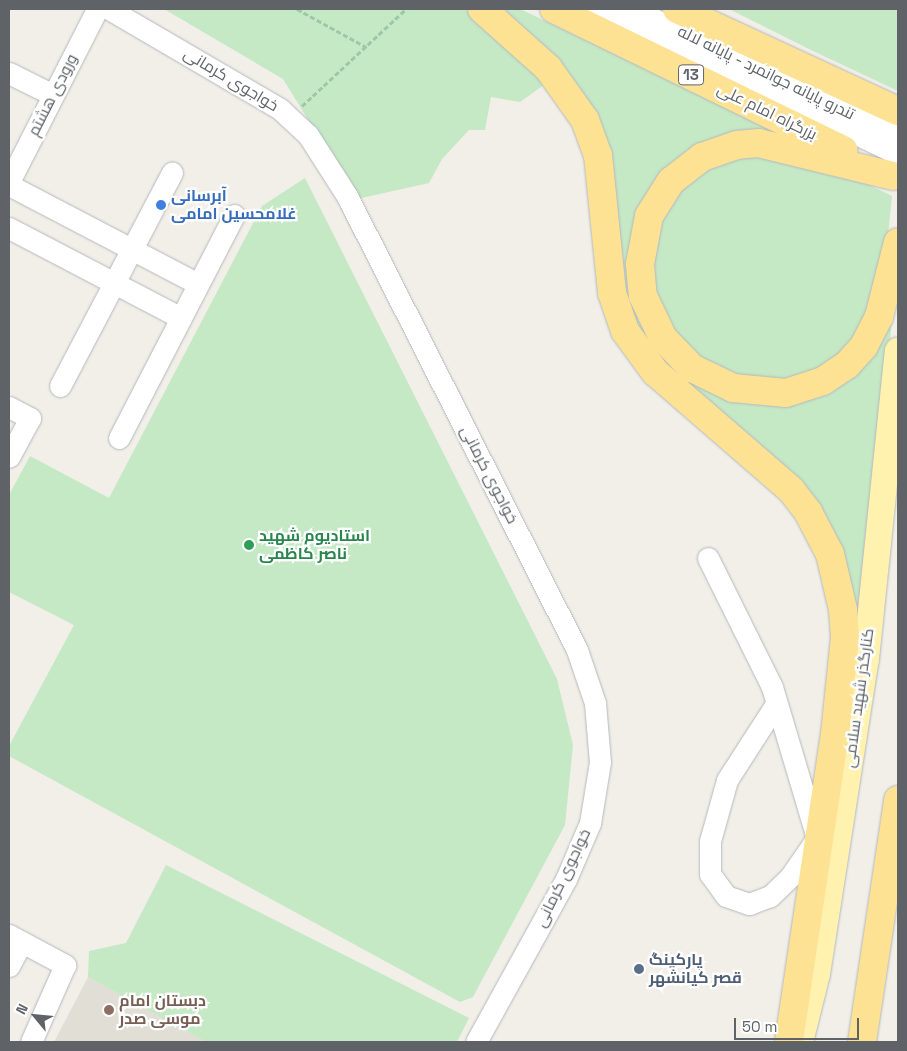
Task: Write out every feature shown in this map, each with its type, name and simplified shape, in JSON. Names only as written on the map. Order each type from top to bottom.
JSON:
[{"type":"highway","points":[[482,9],[548,68],[585,120],[598,155],[612,293],[625,331],[654,372],[791,490],[808,512],[830,554],[844,610],[845,637],[835,733],[817,838],[789,1042]]},
{"type":"highway","name":"بزرگراه امام علی","points":[[554,9],[828,142],[897,169]]},
{"type":"highway","points":[[677,9],[712,18],[898,111]]},
{"type":"highway","points":[[897,169],[758,143],[737,145],[702,157],[671,181],[649,216],[640,264],[643,296],[663,338],[692,368],[733,388],[786,393],[824,381],[847,365],[864,346],[879,317],[898,242]]},
{"type":"highway","points":[[862,1042],[898,800]]},
{"type":"main road","name":"کنارگذر شهید سلامی","points":[[800,1042],[817,974],[864,668],[898,351]]},
{"type":"street","name":"ورودی هشتم","points":[[9,184],[97,9]]},
{"type":"street","name":"خواجوی کرمانی","points":[[110,9],[215,69],[289,118],[308,135],[347,196],[577,650],[595,703],[600,762],[590,824],[566,879],[476,1042]]},
{"type":"street","points":[[598,9],[872,132],[897,169]]},
{"type":"street","name":"تندرو پایانه جوانمرد - پایانه لاله","points":[[633,9],[872,132],[898,136]]},
{"type":"street","points":[[9,73],[53,95]]},
{"type":"street","points":[[60,386],[172,173]]},
{"type":"street","points":[[9,184],[198,284]]},
{"type":"street","points":[[119,438],[234,215]]},
{"type":"street","points":[[9,228],[180,318]]},
{"type":"street","points":[[9,407],[30,418],[9,457]]},
{"type":"street","points":[[708,558],[772,687],[817,838],[790,876],[770,896],[749,904],[726,896],[710,874],[710,841],[727,780],[776,704]]},
{"type":"street","points":[[9,966],[15,938],[65,965],[31,1042]]},
{"type":"path","points":[[297,9],[366,47]]},
{"type":"path","points":[[289,118],[406,9]]},
{"type":"shaded area","name":"دبستان امام موسی صدر","points":[[88,977],[206,1042],[54,1042]]},
{"type":"green space","points":[[164,9],[467,9],[548,82],[520,102],[491,97],[485,130],[469,130],[442,159],[429,183],[357,199],[283,79]]},
{"type":"green space","points":[[498,9],[520,9],[789,136],[686,158],[633,264],[693,376],[826,387],[897,263],[879,465],[857,625],[847,574],[636,327],[619,268],[612,181]]},
{"type":"green space","points":[[729,9],[898,9],[898,91],[813,51]]},
{"type":"green space","points":[[745,150],[855,178],[892,196],[883,284],[856,347],[787,387],[755,387],[672,342],[646,260],[673,187]]},
{"type":"green space","name":"استادیوم شهید ناصر کاظمی","points":[[305,178],[557,679],[573,745],[565,825],[473,997],[460,1002],[9,756],[9,746],[74,625],[9,592],[9,495],[30,456],[109,498],[262,206]]},
{"type":"green space","points":[[166,865],[469,1018],[457,1042],[206,1042],[88,977],[89,951],[126,943]]},
{"type":"place","name":"آبرسانی غلامحسین امامی","points":[[161,205]]},
{"type":"place","name":"استادیوم شهید ناصر کاظمی","points":[[249,545]]},
{"type":"place","name":"پارکینگ قصر کیانشهر","points":[[639,969]]},
{"type":"place","name":"دبستان امام موسی صدر","points":[[109,1010]]}]
